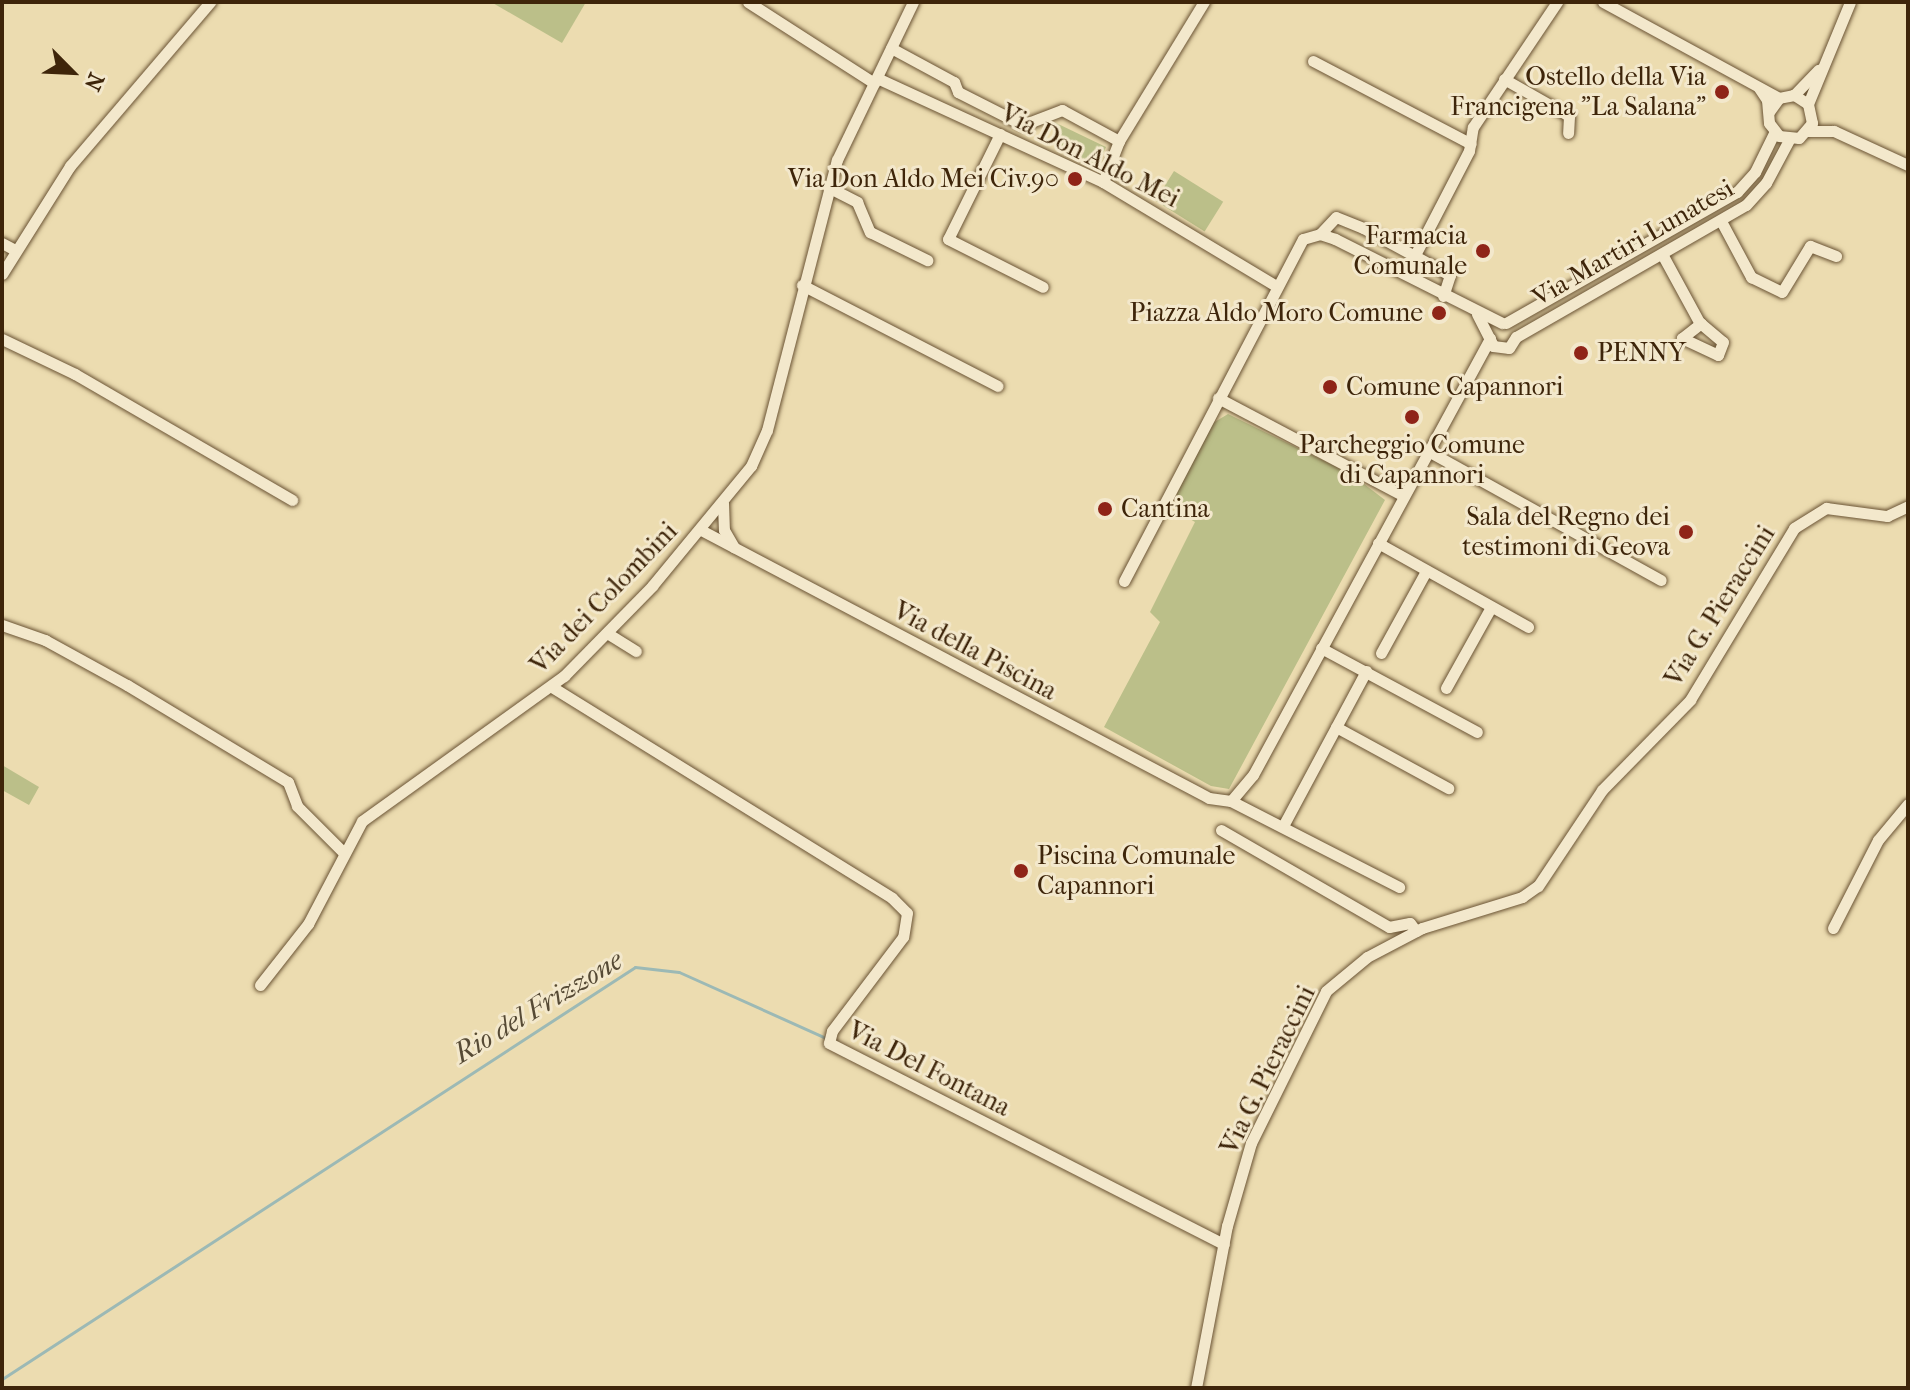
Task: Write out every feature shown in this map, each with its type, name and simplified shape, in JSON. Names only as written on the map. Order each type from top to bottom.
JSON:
[{"type":"street","points":[[2,274],[70,166],[210,2]]},
{"type":"street","points":[[1103,182],[1119,141],[1204,2]]},
{"type":"street","points":[[1415,255],[1471,144],[1473,127],[1557,2]]},
{"type":"street","points":[[1603,2],[1779,98]]},
{"type":"street","points":[[1808,104],[1821,66],[1850,2]]},
{"type":"street","name":"Via Don Aldo Mei","points":[[753,3],[876,81],[1103,182],[1276,286]]},
{"type":"street","name":"Via dei Colombini","points":[[260,985],[308,924],[342,851],[373,809],[552,687],[607,633],[701,530],[761,447],[828,187],[910,3]]},
{"type":"street","points":[[891,48],[954,82],[958,92],[1023,125],[1062,110],[1119,141]]},
{"type":"street","points":[[1313,61],[1471,144]]},
{"type":"street","points":[[1769,112],[1779,98],[1794,95],[1821,66]]},
{"type":"street","points":[[1504,79],[1569,116],[1568,133]]},
{"type":"street","points":[[1757,84],[1774,133],[1789,140],[1824,128],[1860,140]]},
{"type":"street","points":[[1794,95],[1808,104],[1813,118],[1808,131]]},
{"type":"street","points":[[1813,118],[1908,165]]},
{"type":"street","name":"Via Martiri Lunatesi","points":[[1231,801],[1243,792],[1477,366],[1490,336],[1504,323],[1737,192],[1755,172],[1774,133]]},
{"type":"street","points":[[1000,134],[948,239],[1043,287]]},
{"type":"street","name":"Via Martiri Lunatesi","points":[[1477,366],[1501,349],[1513,345],[1516,337],[1746,205],[1760,192],[1789,140]]},
{"type":"street","points":[[828,187],[857,202],[870,232],[927,260]]},
{"type":"street","points":[[1737,192],[1746,205]]},
{"type":"street","points":[[1124,581],[1303,239],[1320,234],[1336,217],[1342,218],[1450,275],[1443,296]]},
{"type":"street","points":[[1721,221],[1751,277],[1782,292],[1810,246],[1836,256]]},
{"type":"street","points":[[1320,234],[1476,314],[1504,323]]},
{"type":"street","points":[[2,243],[15,250]]},
{"type":"street","points":[[1662,254],[1701,323]]},
{"type":"street","points":[[802,285],[998,386]]},
{"type":"street","points":[[1476,314],[1501,349]]},
{"type":"street","name":"Via Martiri Lunatesi","points":[[1504,323],[1516,337]]},
{"type":"street","points":[[2,339],[75,374],[292,500]]},
{"type":"street","points":[[1218,398],[1404,496]]},
{"type":"street","points":[[1428,451],[1661,580]]},
{"type":"street","points":[[723,502],[724,530],[744,555]]},
{"type":"street","name":"Via G. Pieraccini","points":[[1196,1388],[1224,1244],[1251,1143],[1326,991],[1367,957],[1416,931],[1522,897],[1538,886],[1602,790],[1690,700],[1794,528],[1826,508],[1887,516],[1908,506]]},
{"type":"street","name":"Via della Piscina","points":[[701,530],[1209,798],[1231,801]]},
{"type":"street","points":[[1378,543],[1528,627]]},
{"type":"street","points":[[1381,653],[1426,571]]},
{"type":"street","points":[[1446,688],[1491,607]]},
{"type":"street","points":[[2,625],[45,640],[288,782],[297,806],[342,851]]},
{"type":"street","points":[[607,633],[636,651]]},
{"type":"street","points":[[1321,648],[1477,732]]},
{"type":"street","points":[[1283,826],[1366,671]]},
{"type":"street","name":"Via Del Fontana","points":[[552,687],[892,898],[907,913],[903,937],[830,1038],[1224,1244]]},
{"type":"street","points":[[1336,727],[1448,788]]},
{"type":"street","points":[[1231,801],[1399,887]]},
{"type":"street","points":[[1833,928],[1878,840],[1908,804]]},
{"type":"street","points":[[1221,830],[1389,927],[1410,923],[1416,931]]},
{"type":"green space","points":[[491,2],[586,2],[562,43]]},
{"type":"green space","points":[[1054,122],[1106,147],[1097,167],[1063,150]]},
{"type":"green space","points":[[1174,171],[1223,202],[1205,231],[1155,201]]},
{"type":"green space","points":[[1228,414],[1351,474],[1385,500],[1229,789],[1211,786],[1104,727],[1160,622],[1150,612],[1195,522],[1176,511],[1177,493],[1213,423]]},
{"type":"green space","points":[[2,765],[39,787],[29,805],[2,790]]},
{"type":"waterway","name":"Rio del Frizzone","points":[[2,1379],[635,967],[679,972],[828,1039]]},
{"type":"place","name":"Ostello della Via Francigena \"La Salana\"","points":[[1722,92]]},
{"type":"place","name":"Via Don Aldo Mei Civ.90","points":[[1075,179]]},
{"type":"place","name":"Farmacia Comunale","points":[[1483,251]]},
{"type":"place","name":"Piazza Aldo Moro Comune","points":[[1439,313]]},
{"type":"place","name":"PENNY","points":[[1581,353]]},
{"type":"place","name":"Comune Capannori","points":[[1330,387]]},
{"type":"place","name":"Parcheggio Comune di Capannori","points":[[1412,417]]},
{"type":"place","name":"Cantina","points":[[1105,509]]},
{"type":"place","name":"Sala del Regno dei testimoni di Geova","points":[[1686,532]]},
{"type":"place","name":"Piscina Comunale Capannori","points":[[1021,871]]}]
